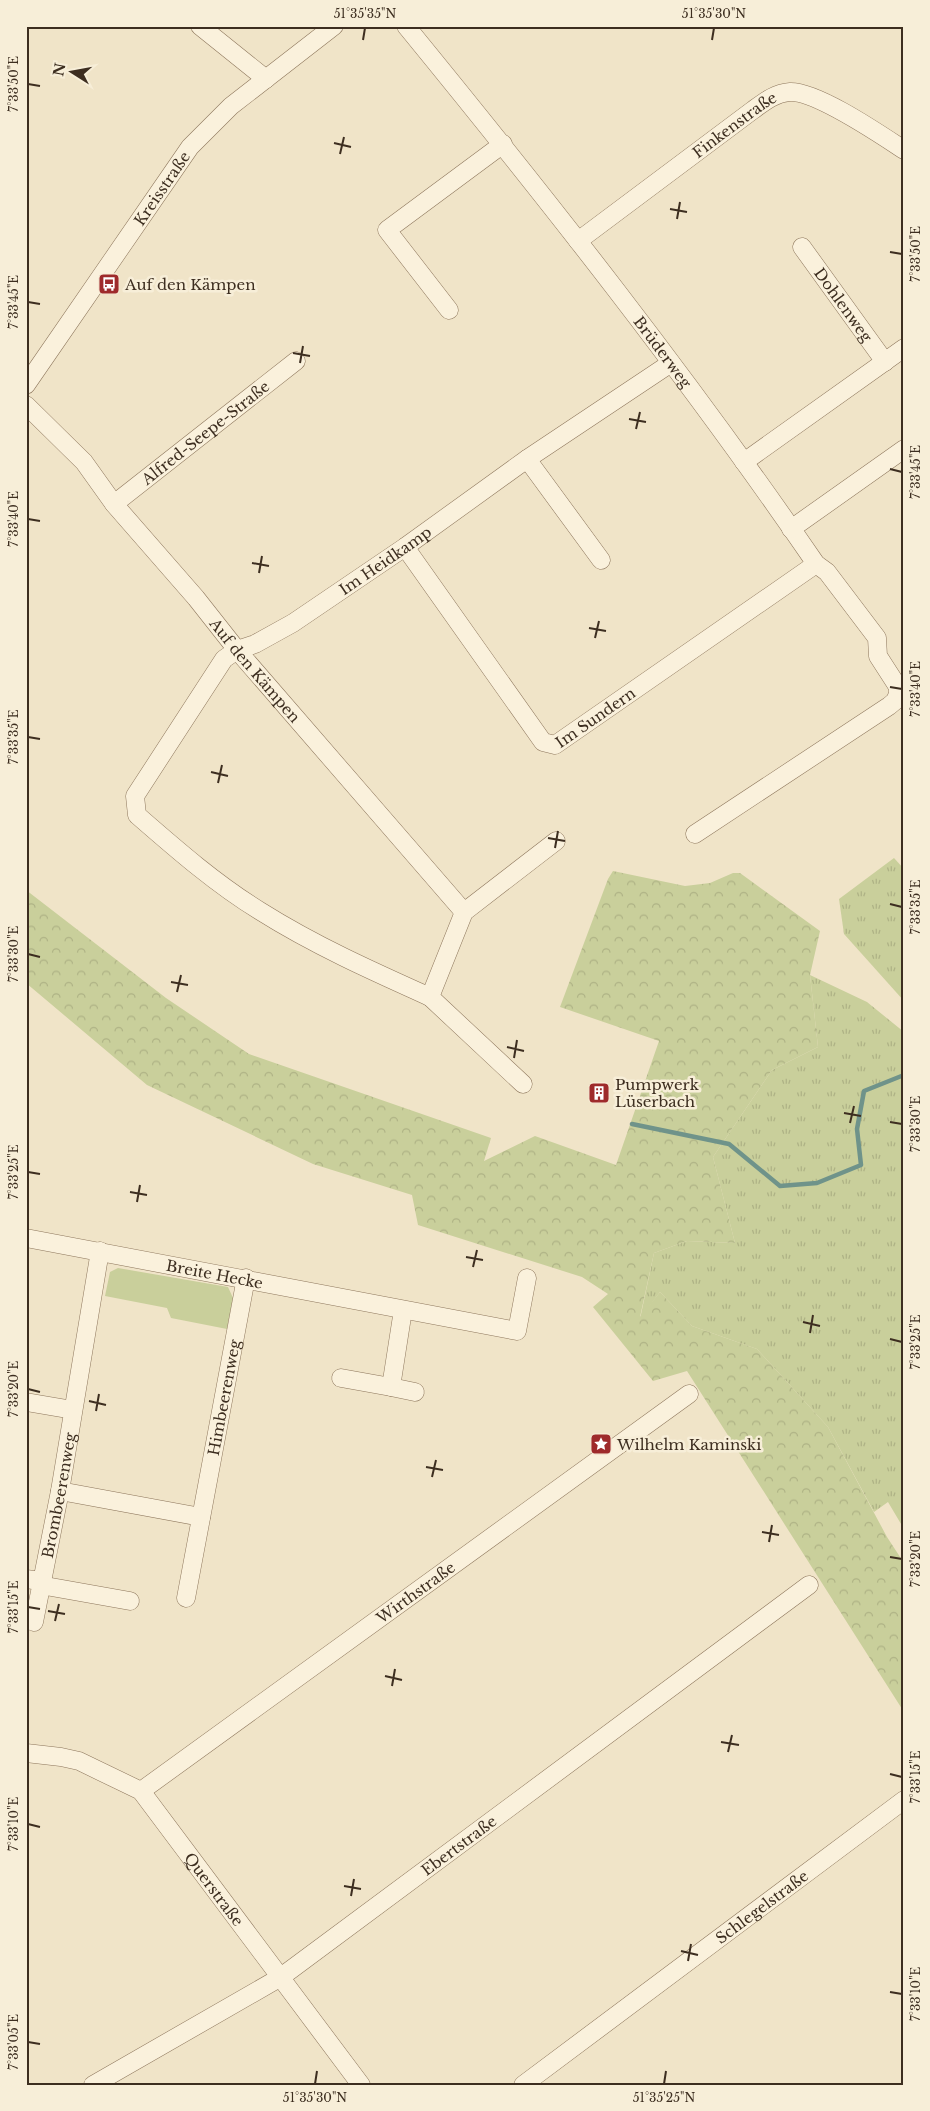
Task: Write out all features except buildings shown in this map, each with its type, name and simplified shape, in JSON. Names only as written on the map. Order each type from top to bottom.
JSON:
[{"type":"street","points":[[200,26],[266,79]]},
{"type":"street","name":"Kreisstraße","points":[[26,385],[190,146],[231,106],[334,26]]},
{"type":"street","name":"Brüderweg","points":[[406,26],[503,144],[578,240],[744,462],[816,564],[826,572],[877,638],[878,656],[898,687],[895,701],[696,834]]},
{"type":"street","name":"Finkenstraße","points":[[578,240],[752,110],[778,95],[797,92],[834,107],[904,150]]},
{"type":"street","points":[[449,310],[387,230],[503,144]]},
{"type":"street","name":"Dohlenweg","points":[[802,247],[885,362]]},
{"type":"street","points":[[744,462],[904,348]]},
{"type":"street","name":"Alfred-Seepe-Straße","points":[[114,504],[296,361]]},
{"type":"street","name":"Im Heidkamp","points":[[237,650],[255,644],[293,623],[405,547],[527,459],[671,364]]},
{"type":"street","name":"Auf den Kämpen","points":[[26,405],[84,462],[114,504],[196,598],[237,650],[464,912]]},
{"type":"street","points":[[792,528],[904,450]]},
{"type":"street","points":[[527,459],[601,560]]},
{"type":"street","name":"Im Sundern","points":[[405,547],[543,742],[554,745],[816,564]]},
{"type":"street","points":[[237,650],[224,659],[135,796],[137,815],[189,861],[260,911],[334,952],[430,997],[523,1084]]},
{"type":"street","points":[[430,997],[464,912],[556,841]]},
{"type":"street","name":"Breite Hecke","points":[[26,1238],[246,1278],[517,1331],[527,1278]]},
{"type":"street","name":"Brombeerenweg","points":[[34,1622],[36,1582],[60,1491],[100,1251]]},
{"type":"street","name":"Himbeerenweg","points":[[186,1598],[246,1278]]},
{"type":"street","points":[[392,1387],[403,1310]]},
{"type":"street","points":[[341,1378],[415,1392]]},
{"type":"street","name":"Wirthstraße","points":[[140,1791],[689,1394]]},
{"type":"street","points":[[26,1402],[73,1410]]},
{"type":"street","points":[[60,1491],[201,1517]]},
{"type":"street","points":[[36,1582],[130,1601]]},
{"type":"street","name":"Ebertstraße","points":[[93,2085],[281,1977],[809,1585]]},
{"type":"street","name":"Querstraße","points":[[26,1753],[61,1757],[79,1762],[140,1791],[361,2085]]},
{"type":"street","name":"Schlegelstraße","points":[[523,2085],[904,1800]]},
{"type":"green space","points":[[894,858],[904,869],[904,1001],[844,934],[839,899]]},
{"type":"green space","points":[[613,871],[685,886],[710,883],[733,873],[740,873],[820,931],[810,975],[818,1047],[772,1070],[713,1157],[735,1243],[687,1241],[654,1253],[640,1317],[660,1292],[692,1326],[757,1349],[828,1427],[887,1537],[904,1563],[904,1712],[687,1371],[653,1381],[593,1307],[608,1294],[582,1277],[418,1225],[412,1195],[313,1164],[147,1085],[26,983],[26,890],[166,998],[249,1054],[491,1138],[484,1161],[535,1136],[616,1165],[659,1041],[560,1007],[608,879]]},
{"type":"green space","points":[[810,975],[867,1002],[904,1032],[904,1529],[888,1502],[874,1512],[828,1427],[757,1349],[692,1326],[660,1292],[640,1319],[654,1253],[687,1241],[735,1243],[713,1157],[772,1070],[818,1047]]},
{"type":"green space","points":[[118,1268],[228,1287],[233,1298],[227,1329],[171,1318],[167,1308],[105,1296],[110,1272]]},
{"type":"waterway","points":[[632,1124],[729,1144],[780,1186],[817,1183],[861,1165],[857,1129],[864,1091],[904,1075]]},
{"type":"place","name":"Auf den Kämpen","points":[[109,284]]},
{"type":"place","name":"Pumpwerk Lüserbach","points":[[599,1093]]},
{"type":"place","name":"Wilhelm Kaminski","points":[[601,1444]]}]
